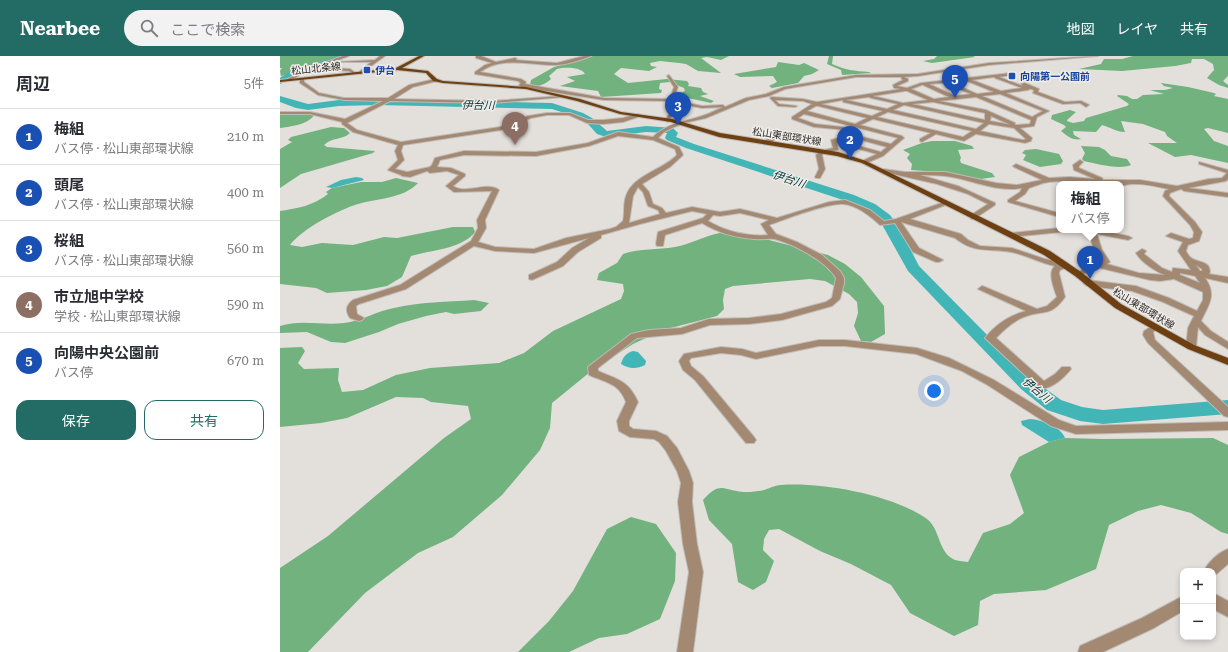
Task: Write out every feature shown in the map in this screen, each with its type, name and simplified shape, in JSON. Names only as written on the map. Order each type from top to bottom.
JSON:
[{"type":"main road","name":"松山北条線","points":[[280,81],[397,69],[422,56]]},
{"type":"main road","name":"松山東部環状線","points":[[397,69],[427,72],[435,80],[453,84],[520,86],[613,111],[668,120],[710,133],[824,152],[864,162],[1014,236],[1078,274],[1087,283],[1118,306],[1155,328],[1191,347],[1228,362]]},
{"type":"street","points":[[288,80],[302,72],[347,56]]},
{"type":"street","points":[[360,73],[383,56]]},
{"type":"street","points":[[479,56],[477,57],[495,63]]},
{"type":"street","points":[[488,56],[487,57],[502,62]]},
{"type":"street","points":[[510,61],[525,56]]},
{"type":"street","points":[[520,86],[524,83],[519,80],[476,73],[486,66],[495,63],[510,61],[557,64],[589,56]]},
{"type":"street","points":[[770,96],[784,88],[844,77],[898,76],[946,71],[989,64],[1096,56]]},
{"type":"street","points":[[330,62],[375,61]]},
{"type":"street","points":[[334,67],[332,68],[350,70],[354,73]]},
{"type":"street","points":[[946,71],[957,72],[961,79]]},
{"type":"street","points":[[833,141],[846,138],[850,129],[814,125],[794,118],[817,104],[907,90],[923,84],[944,82],[1002,71],[1008,72],[1024,85],[1037,90],[1035,92],[1065,103],[1083,102],[1087,105],[1086,106]]},
{"type":"street","points":[[961,79],[1011,74]]},
{"type":"street","points":[[668,120],[674,110],[672,97],[676,87],[669,76]]},
{"type":"street","points":[[898,76],[906,80],[895,86],[933,101],[987,113]]},
{"type":"street","points":[[856,125],[903,104],[1028,89],[994,76]]},
{"type":"street","points":[[302,79],[302,82],[309,88],[324,96],[344,99],[492,102],[562,97]]},
{"type":"street","points":[[967,79],[1047,111],[1033,119]]},
{"type":"street","points":[[280,113],[310,113],[346,121],[389,100],[411,86],[435,80]]},
{"type":"street","points":[[944,82],[1033,119]]},
{"type":"street","points":[[839,100],[1023,142],[1029,140],[1029,138],[1018,127],[923,84]]},
{"type":"street","points":[[520,86],[604,99],[672,100],[702,107],[733,106]]},
{"type":"street","points":[[889,93],[905,96]]},
{"type":"street","points":[[911,96],[920,95]]},
{"type":"street","points":[[770,96],[777,107],[795,106]]},
{"type":"street","points":[[654,139],[662,131],[678,123],[704,117],[748,99],[770,96],[803,100],[964,139],[986,125],[987,113]]},
{"type":"street","points":[[864,96],[987,122],[1018,127],[1034,124],[1033,119]]},
{"type":"street","points":[[803,112],[900,137],[882,154],[864,162]]},
{"type":"street","points":[[346,121],[344,123],[345,125],[355,130],[401,144],[505,127],[530,117],[547,114],[570,114],[587,121],[623,120],[638,116]]},
{"type":"street","points":[[922,140],[936,132]]},
{"type":"street","points":[[763,142],[771,140],[778,133],[798,135]]},
{"type":"street","points":[[404,175],[432,168],[435,166],[437,159],[459,153],[536,154],[589,144],[618,134],[654,139],[677,148],[680,155],[670,166],[639,184],[632,190],[627,205],[626,222],[618,229]]},
{"type":"street","points":[[847,135],[892,146]]},
{"type":"street","points":[[968,136],[990,141]]},
{"type":"street","points":[[818,176],[822,169],[820,154],[837,148],[833,141]]},
{"type":"street","points":[[833,141],[882,154]]},
{"type":"street","points":[[358,318],[353,316],[351,312],[352,305],[356,302],[403,287],[474,243],[482,228],[481,220],[496,190],[488,189],[462,192],[452,190],[449,186],[463,175],[454,169],[445,168],[404,175],[391,170],[401,160],[398,151],[401,144]]},
{"type":"street","points":[[1080,162],[1076,165],[1076,169],[1104,181]]},
{"type":"street","points":[[1201,163],[1228,172]]},
{"type":"street","points":[[1016,166],[1048,180]]},
{"type":"street","points":[[883,171],[903,174],[951,186],[993,204]]},
{"type":"street","points":[[1042,177],[1059,171]]},
{"type":"street","points":[[903,174],[945,174],[1011,186],[1033,184]]},
{"type":"street","points":[[1198,274],[1206,272],[1206,268],[1201,264],[1187,259],[1182,251],[1183,247],[1196,239],[1198,232],[1194,224],[1178,211],[1166,196],[1167,192],[1175,188],[1209,181],[1224,180],[1228,175]]},
{"type":"street","points":[[1140,182],[1149,176]]},
{"type":"street","points":[[974,217],[993,204],[1010,201],[1020,196],[1026,187],[1033,184],[1048,180],[1070,179],[1083,181]]},
{"type":"street","points":[[1124,183],[1140,182],[1226,198]]},
{"type":"street","points":[[639,184],[644,187],[650,205],[660,209],[665,216]]},
{"type":"street","points":[[1010,201],[1026,208],[1044,210],[1056,214]]},
{"type":"street","points":[[684,652],[696,572],[690,544],[685,502],[686,484],[683,471],[663,439],[656,435],[630,433],[623,428],[623,421],[632,402],[629,393],[619,382],[592,373],[593,367],[634,336],[649,333],[682,331],[709,322],[749,321],[782,317],[828,304],[836,299],[840,284],[840,278],[837,273],[819,257],[794,244],[773,236],[765,224],[839,202],[851,203],[868,211],[885,223],[898,221],[946,203]]},
{"type":"street","points":[[474,243],[478,246],[525,255],[570,240],[618,229],[692,208],[711,213],[740,211],[777,220]]},
{"type":"street","points":[[677,213],[704,230]]},
{"type":"street","points":[[660,244],[661,234],[704,220],[711,213]]},
{"type":"street","points":[[704,220],[708,225],[725,232],[762,238],[773,236]]},
{"type":"street","points":[[898,221],[958,236],[965,242],[979,248],[1006,249],[1063,265]]},
{"type":"street","points":[[898,221],[916,250],[939,260]]},
{"type":"street","points":[[1006,249],[1014,236],[1056,230]]},
{"type":"street","points":[[532,277],[560,264],[575,250],[604,232]]},
{"type":"street","points":[[1078,274],[1106,262],[1097,251],[1096,238],[1093,233]]},
{"type":"street","points":[[1102,233],[1128,238]]},
{"type":"street","points":[[1171,235],[1170,236],[1176,239],[1190,242]]},
{"type":"street","points":[[1142,251],[1141,255],[1156,268],[1207,291]]},
{"type":"street","points":[[1063,265],[1056,269],[1055,273],[1061,297],[1049,311],[1027,313],[1008,321],[990,338],[1043,386],[1060,376],[1066,369]]},
{"type":"street","points":[[1100,265],[1126,273],[1158,278],[1171,278],[1174,276]]},
{"type":"street","points":[[1174,276],[1176,270],[1228,280]]},
{"type":"street","points":[[1191,347],[1193,328],[1207,300],[1207,291],[1198,274]]},
{"type":"street","points":[[1087,283],[1115,288],[1133,288],[1166,300],[1197,318],[1208,333],[1228,346]]},
{"type":"street","points":[[982,289],[1037,312]]},
{"type":"street","points":[[1155,328],[1149,331],[1148,335],[1151,341],[1228,413]]},
{"type":"street","points":[[750,440],[699,378],[687,368],[684,361],[688,356],[721,350],[742,352],[756,356],[819,343],[845,343],[917,351],[945,360],[966,369],[990,382],[1055,423],[1076,430],[1228,426]]},
{"type":"street","points":[[1214,568],[1228,555]]},
{"type":"street","points":[[1216,602],[1228,610]]},
{"type":"street","points":[[1086,652],[1148,623],[1181,604]]},
{"type":"green space","points":[[280,56],[339,56],[316,66],[281,76],[280,71],[282,68],[280,68]]},
{"type":"green space","points":[[593,56],[729,56],[721,60],[707,57],[701,58],[721,73],[698,71],[686,64],[660,61],[650,63],[651,66],[657,67],[649,71],[621,68],[614,74],[628,83],[667,79],[687,81],[689,84],[688,86],[701,88],[703,92],[708,94],[700,96],[714,101],[711,103],[688,98],[674,100],[680,98],[680,93],[685,91],[684,88],[669,82],[660,83],[659,89],[662,90],[661,93],[601,97],[598,91],[560,86],[575,81],[567,77],[585,74],[580,70],[572,68],[557,69],[549,76],[551,79],[541,85],[530,85],[531,80],[554,67]]},
{"type":"green space","points":[[829,56],[833,56],[832,64],[850,70],[871,73],[842,75],[841,70],[827,64]]},
{"type":"green space","points":[[937,56],[975,57],[932,63],[923,61],[934,59]]},
{"type":"green space","points":[[1133,56],[1228,56],[1228,76],[1223,81],[1228,85],[1228,88],[1207,78],[1214,70],[1213,64],[1204,59],[1192,59],[1191,63],[1175,66],[1122,71],[1079,69],[1101,64],[1104,59],[1122,59]]},
{"type":"green space","points":[[778,62],[799,65],[804,63],[819,70],[804,76],[798,83],[772,88],[769,86],[777,82],[773,76],[740,77],[734,74],[776,67]]},
{"type":"green space","points":[[1161,83],[1214,93],[1216,94],[1214,96],[1228,99],[1228,133],[1208,128],[1204,129],[1214,141],[1228,146],[1228,163],[1191,155],[1175,157],[1148,143],[1177,143],[1167,136],[1165,132],[1143,124],[1121,121],[1125,132],[1102,125],[1096,132],[1073,131],[1074,135],[1081,139],[1073,139],[1061,131],[1066,127],[1064,125],[1051,119],[1052,115],[1070,110],[1076,112],[1067,121],[1073,123],[1084,121],[1086,118],[1127,106],[1129,104],[1117,96],[1118,95],[1137,99],[1143,95],[1164,94],[1150,90],[1165,90],[1173,88],[1164,86]]},
{"type":"green space","points":[[300,111],[316,113],[305,122],[295,126],[280,128],[280,112]]},
{"type":"green space","points":[[331,127],[344,128],[350,133],[344,137],[327,142],[324,145],[327,147],[375,151],[373,153],[301,174],[280,188],[280,149],[292,142],[288,140],[291,137]]},
{"type":"green space","points":[[932,141],[955,141],[972,146],[974,149],[958,150],[961,163],[992,173],[995,177],[981,179],[940,172],[911,170],[912,164],[907,158],[910,154],[903,150]]},
{"type":"green space","points":[[1081,146],[1099,147],[1111,156],[1127,159],[1131,165],[1114,167],[1084,161],[1082,159],[1085,153]]},
{"type":"green space","points":[[1036,149],[1059,154],[1063,161],[1061,164],[1040,167],[1023,160],[1026,155],[1022,153],[1025,150]]},
{"type":"green space","points":[[396,178],[418,183],[412,188],[398,195],[358,204],[331,215],[303,233],[290,245],[302,247],[322,243],[353,245],[384,237],[397,238],[453,227],[473,227],[475,232],[462,242],[446,248],[411,256],[402,277],[387,286],[366,290],[327,293],[316,288],[280,284],[280,211],[311,204],[328,194],[326,192],[332,188],[361,182],[382,182]]},
{"type":"green space","points":[[720,233],[765,239],[828,255],[845,264],[861,277],[884,306],[885,334],[871,342],[861,341],[854,326],[858,313],[857,302],[849,294],[825,281],[810,279],[733,286],[725,289],[723,300],[724,309],[717,316],[663,330],[633,344],[595,368],[552,403],[550,428],[540,450],[502,495],[453,537],[418,553],[365,593],[308,652],[280,652],[280,568],[328,536],[444,438],[471,419],[468,406],[431,402],[423,398],[396,397],[347,418],[321,423],[280,427],[280,348],[302,347],[305,351],[298,363],[304,369],[339,368],[338,380],[342,392],[363,390],[396,375],[430,368],[499,363],[524,353],[553,331],[621,299],[624,291],[623,284],[597,280],[599,273],[617,263],[623,254],[636,251],[675,247]]},
{"type":"green space","points":[[474,300],[489,303],[481,311],[454,314],[446,312],[426,316],[398,324],[345,343],[331,342],[307,332],[280,333],[280,326],[288,324],[344,323],[388,309],[414,304]]},
{"type":"green space","points":[[1065,438],[1213,438],[1228,445],[1228,534],[1221,532],[1191,513],[1161,505],[1138,511],[1109,525],[1096,569],[1046,590],[994,594],[980,601],[978,625],[954,636],[910,613],[891,585],[851,564],[820,551],[779,529],[769,530],[764,539],[763,550],[774,561],[766,582],[753,590],[738,582],[732,544],[709,520],[703,500],[714,490],[722,488],[750,492],[764,490],[778,485],[817,486],[857,492],[896,503],[927,519],[934,528],[944,551],[954,560],[968,562],[983,533],[1010,524],[1024,513],[1010,475],[1019,457],[1049,442]]},
{"type":"green space","points":[[631,517],[656,524],[676,553],[675,581],[660,619],[627,634],[599,638],[569,652],[518,652],[549,621],[573,591],[607,529]]},
{"type":"water","points":[[356,177],[364,180],[332,188],[326,187],[341,180]]},
{"type":"water","points":[[633,351],[638,352],[646,361],[645,365],[633,368],[621,364],[625,356]]},
{"type":"water","points":[[1030,419],[1050,424],[1059,430],[1065,438],[1049,442],[1022,425],[1021,421]]},
{"type":"waterway","name":"伊台川","points":[[280,82],[290,75],[345,56]]},
{"type":"waterway","name":"伊台川","points":[[280,99],[299,106],[308,107],[339,103],[378,102],[552,106],[580,115],[589,120],[601,132],[606,134],[646,129],[670,130],[673,133],[670,138],[690,146],[850,198],[871,207],[885,218],[892,227],[913,268],[1028,385],[1054,405],[1080,414],[1103,417],[1228,407]]},
{"type":"place","name":"伊台","points":[[367,70]]},
{"type":"place","name":"向陽第一公園前","points":[[1012,76]]},
{"type":"place","name":"向陽中央公園前","points":[[955,98]]},
{"type":"place","name":"桜組","points":[[678,125]]},
{"type":"place","name":"市立旭中学校","points":[[515,145]]},
{"type":"place","name":"頭尾","points":[[850,159]]},
{"type":"place","name":"梅組","points":[[1090,279]]}]
